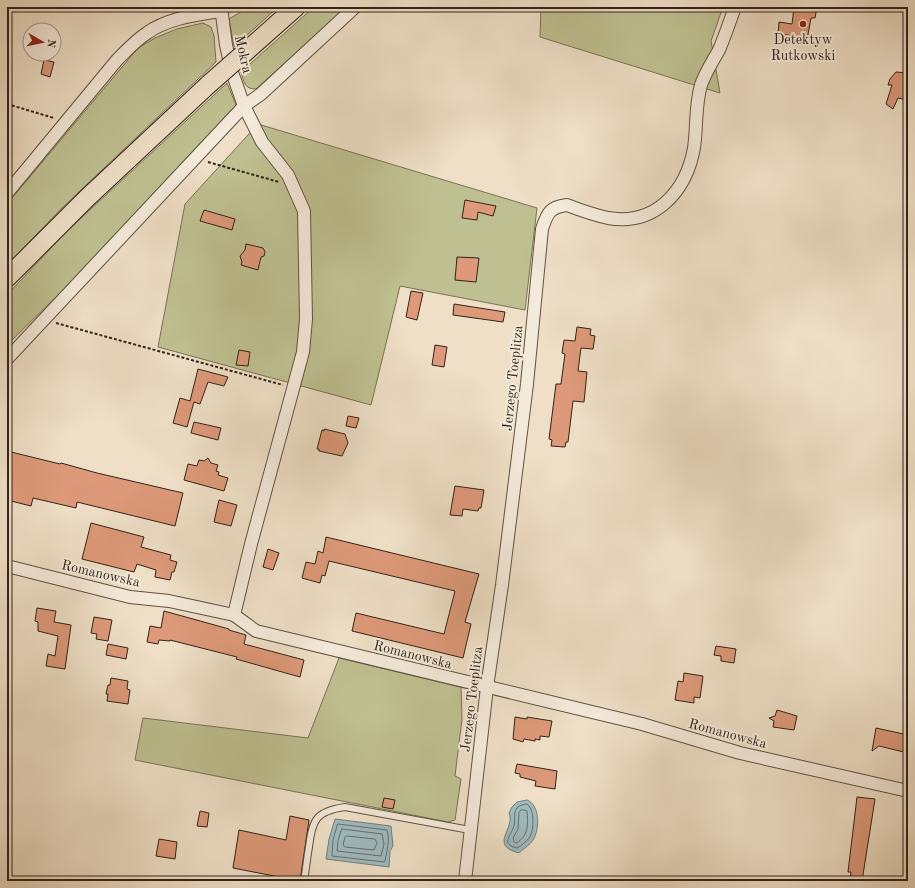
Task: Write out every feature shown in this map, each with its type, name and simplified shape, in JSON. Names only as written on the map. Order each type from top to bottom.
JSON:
[{"type":"main road","points":[[7,278],[87,198],[209,84],[296,7]]},
{"type":"street","points":[[7,359],[244,106],[261,94],[355,7]]},
{"type":"street","name":"Jerzego Toeplitza","points":[[465,881],[487,687],[518,462],[541,236],[545,220],[547,214],[552,209],[567,205],[607,218],[636,218],[650,213],[670,199],[681,184],[691,160],[694,148],[701,85],[719,48],[735,7]]},
{"type":"street","name":"Mokra","points":[[221,9],[226,45],[232,72],[244,106],[262,142],[288,175],[304,211],[306,319],[303,352],[251,544],[234,615]]},
{"type":"street","points":[[7,194],[117,60],[147,32],[170,21],[221,9]]},
{"type":"street","name":"Romanowska","points":[[7,566],[130,597],[169,601],[234,615],[256,631],[642,724],[740,753],[908,791]]},
{"type":"lane","points":[[221,9],[234,7]]},
{"type":"lane","points":[[304,881],[311,828],[317,818],[323,813],[334,809],[345,807],[470,830]]},
{"type":"path","points":[[7,104],[66,122]]},
{"type":"path","points":[[195,158],[292,186]]},
{"type":"path","points":[[45,320],[294,388]]},
{"type":"green space","points":[[249,7],[278,7],[234,47],[229,19]]},
{"type":"green space","points":[[314,7],[346,7],[256,89],[249,88],[244,82],[241,72]]},
{"type":"green space","points":[[541,7],[723,7],[711,41],[720,93],[540,37]]},
{"type":"green space","points":[[203,23],[211,27],[214,36],[216,62],[63,207],[7,265],[7,204],[138,48],[155,38],[177,29]]},
{"type":"green space","points":[[227,83],[236,105],[65,288],[7,345],[7,295],[66,232]]},
{"type":"green space","points":[[258,124],[537,208],[525,310],[400,286],[371,405],[158,347],[185,204]]},
{"type":"green space","points":[[339,658],[461,687],[462,719],[455,776],[461,779],[455,820],[448,822],[135,760],[143,718],[308,738]]},
{"type":"water","points":[[527,800],[534,807],[538,818],[538,824],[532,842],[519,853],[510,850],[505,846],[504,841],[509,825],[509,813],[512,807],[517,802]]},
{"type":"water","points":[[335,819],[391,826],[393,846],[390,851],[389,867],[326,859],[329,839]]},
{"type":"building","name":"Detektyw Rutkowski","points":[[794,7],[817,7],[815,18],[811,18],[807,40],[795,38],[795,36],[778,34],[779,22],[792,24]]},
{"type":"building","points":[[44,62],[54,62],[50,77],[41,74]]},
{"type":"building","points":[[896,72],[908,73],[908,100],[898,98],[893,109],[886,104],[892,85],[888,85],[890,79]]},
{"type":"building","points":[[465,200],[496,206],[493,216],[478,212],[477,220],[462,218]]},
{"type":"building","points":[[204,210],[235,219],[232,230],[200,221]]},
{"type":"building","points":[[246,244],[263,248],[265,252],[264,256],[261,257],[258,270],[241,265],[242,262],[240,256],[245,250]]},
{"type":"building","points":[[457,257],[479,258],[476,282],[455,280]]},
{"type":"building","points":[[411,291],[423,293],[417,320],[406,317]]},
{"type":"building","points":[[454,304],[505,312],[503,322],[453,315]]},
{"type":"building","points":[[577,327],[591,329],[590,335],[595,336],[593,349],[581,348],[578,371],[587,372],[584,402],[573,401],[568,442],[566,442],[565,447],[551,446],[552,440],[549,439],[556,384],[561,384],[565,354],[562,353],[564,340],[575,341]]},
{"type":"building","points":[[435,345],[447,347],[444,367],[432,365]]},
{"type":"building","points":[[239,350],[250,352],[248,366],[236,365]]},
{"type":"building","points":[[198,369],[228,377],[224,386],[208,382],[200,404],[194,402],[187,427],[173,423],[180,398],[190,401]]},
{"type":"building","points":[[348,416],[359,418],[356,428],[346,426]]},
{"type":"building","points":[[194,422],[221,428],[218,440],[191,433]]},
{"type":"building","points":[[324,429],[345,434],[348,443],[342,456],[319,451],[319,449],[317,449],[322,430],[324,431]]},
{"type":"building","points":[[7,451],[183,493],[175,526],[77,502],[76,508],[33,498],[31,506],[7,500]]},
{"type":"building","points":[[208,458],[211,463],[218,465],[216,471],[219,472],[218,475],[228,478],[224,491],[184,480],[188,464],[197,466],[199,460],[204,461]]},
{"type":"building","points":[[455,486],[484,490],[481,508],[479,508],[478,511],[463,509],[462,516],[450,515]]},
{"type":"building","points":[[219,500],[237,505],[231,526],[214,522]]},
{"type":"building","points":[[91,523],[144,537],[141,547],[171,555],[170,560],[177,562],[170,580],[155,577],[156,570],[137,564],[134,572],[82,559]]},
{"type":"building","points":[[326,537],[479,574],[465,622],[471,624],[463,658],[352,631],[356,613],[444,634],[455,591],[329,561],[325,576],[322,575],[320,583],[302,578],[306,562],[315,564],[318,551],[323,553]]},
{"type":"building","points":[[268,549],[279,553],[273,570],[263,567]]},
{"type":"building","points":[[37,608],[56,611],[54,622],[71,625],[65,669],[46,666],[48,654],[55,656],[58,636],[38,631],[38,622],[35,621]]},
{"type":"building","points":[[164,611],[246,635],[244,644],[304,660],[300,677],[236,659],[237,657],[170,640],[159,640],[158,644],[147,642],[150,626],[161,628]]},
{"type":"building","points":[[94,617],[112,620],[108,641],[96,639],[97,634],[91,633]]},
{"type":"building","points":[[108,644],[128,648],[126,659],[106,655]]},
{"type":"building","points":[[716,646],[736,649],[734,663],[721,661],[721,656],[714,655]]},
{"type":"building","points":[[684,673],[703,676],[700,698],[694,697],[694,703],[675,700],[678,681],[683,682]]},
{"type":"building","points":[[111,678],[128,681],[127,689],[130,690],[128,704],[107,701],[108,694],[106,694]]},
{"type":"building","points":[[777,710],[797,716],[794,730],[773,727],[774,721],[769,718],[775,716]]},
{"type":"building","points":[[515,717],[527,719],[527,717],[552,721],[549,737],[540,736],[540,740],[535,739],[535,741],[524,739],[523,742],[513,739]]},
{"type":"building","points":[[876,728],[908,735],[908,753],[879,746],[872,751]]},
{"type":"building","points":[[517,764],[557,771],[555,789],[535,786],[536,781],[520,777],[520,774],[515,773]]},
{"type":"building","points":[[857,797],[875,799],[862,881],[850,881],[851,872],[848,872]]},
{"type":"building","points":[[384,798],[395,800],[393,809],[382,807]]},
{"type":"building","points":[[200,811],[209,813],[207,827],[197,826]]},
{"type":"building","points":[[290,816],[309,820],[300,881],[233,868],[239,830],[286,840]]},
{"type":"building","points":[[159,839],[177,842],[175,859],[156,856]]},
{"type":"place","name":"Detektyw Rutkowski","points":[[803,24]]}]
